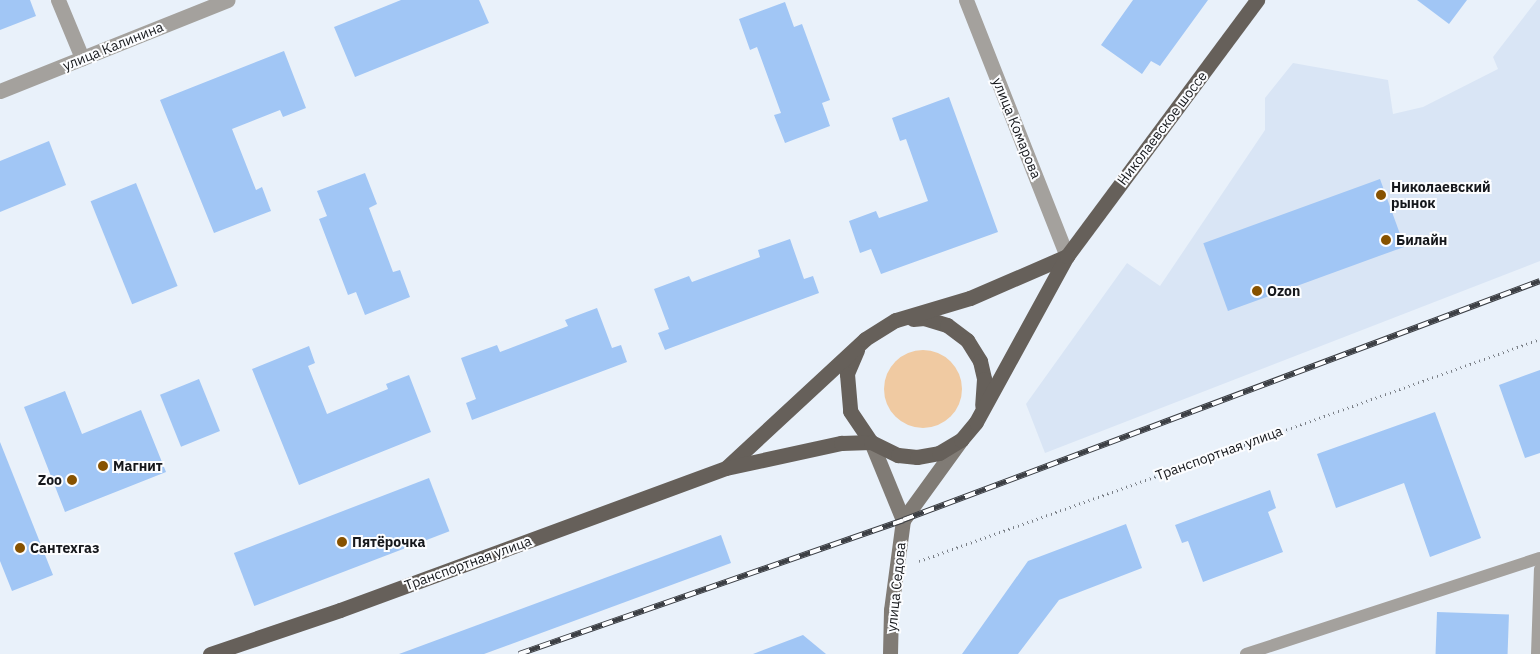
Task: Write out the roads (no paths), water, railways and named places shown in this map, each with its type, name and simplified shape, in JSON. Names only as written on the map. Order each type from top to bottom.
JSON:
[{"type":"main road","name":"Николаевское шоссе","points":[[976,422],[1067,256],[1257,0]]},
{"type":"main road","points":[[726,468],[865,339],[896,320],[970,298],[1067,256]]},
{"type":"main road","points":[[726,468],[841,443],[870,442],[898,455],[917,457],[939,453],[960,440],[976,422],[984,402],[984,379],[980,361],[967,340],[947,325],[924,318],[896,320]]},
{"type":"main road","points":[[865,339],[853,356],[847,374],[850,411],[870,442],[903,520]]},
{"type":"main road","name":"улица Седова","points":[[890,654],[903,520],[960,440]]},
{"type":"main road","name":"Транспортная улица","points":[[210,654],[340,610],[726,468]]},
{"type":"street","points":[[58,0],[82,58]]},
{"type":"street","name":"улица Калинина","points":[[0,91],[227,0]]},
{"type":"street","name":"улица Комарова","points":[[966,0],[1067,256]]},
{"type":"lane","points":[[1246,654],[1540,558]]},
{"type":"lane","points":[[1537,654],[1540,569]]},
{"type":"railway","points":[[519,654],[903,520],[1540,281]]},
{"type":"place","name":"Николаевский рынок","points":[[1381,195]]},
{"type":"place","name":"Билайн","points":[[1386,240]]},
{"type":"place","name":"Ozon","points":[[1257,291]]},
{"type":"place","name":"Магнит","points":[[103,466]]},
{"type":"place","name":"Zoo","points":[[72,480]]},
{"type":"place","name":"Пятёрочка","points":[[342,542]]},
{"type":"place","name":"Сантехгаз","points":[[20,548]]}]
